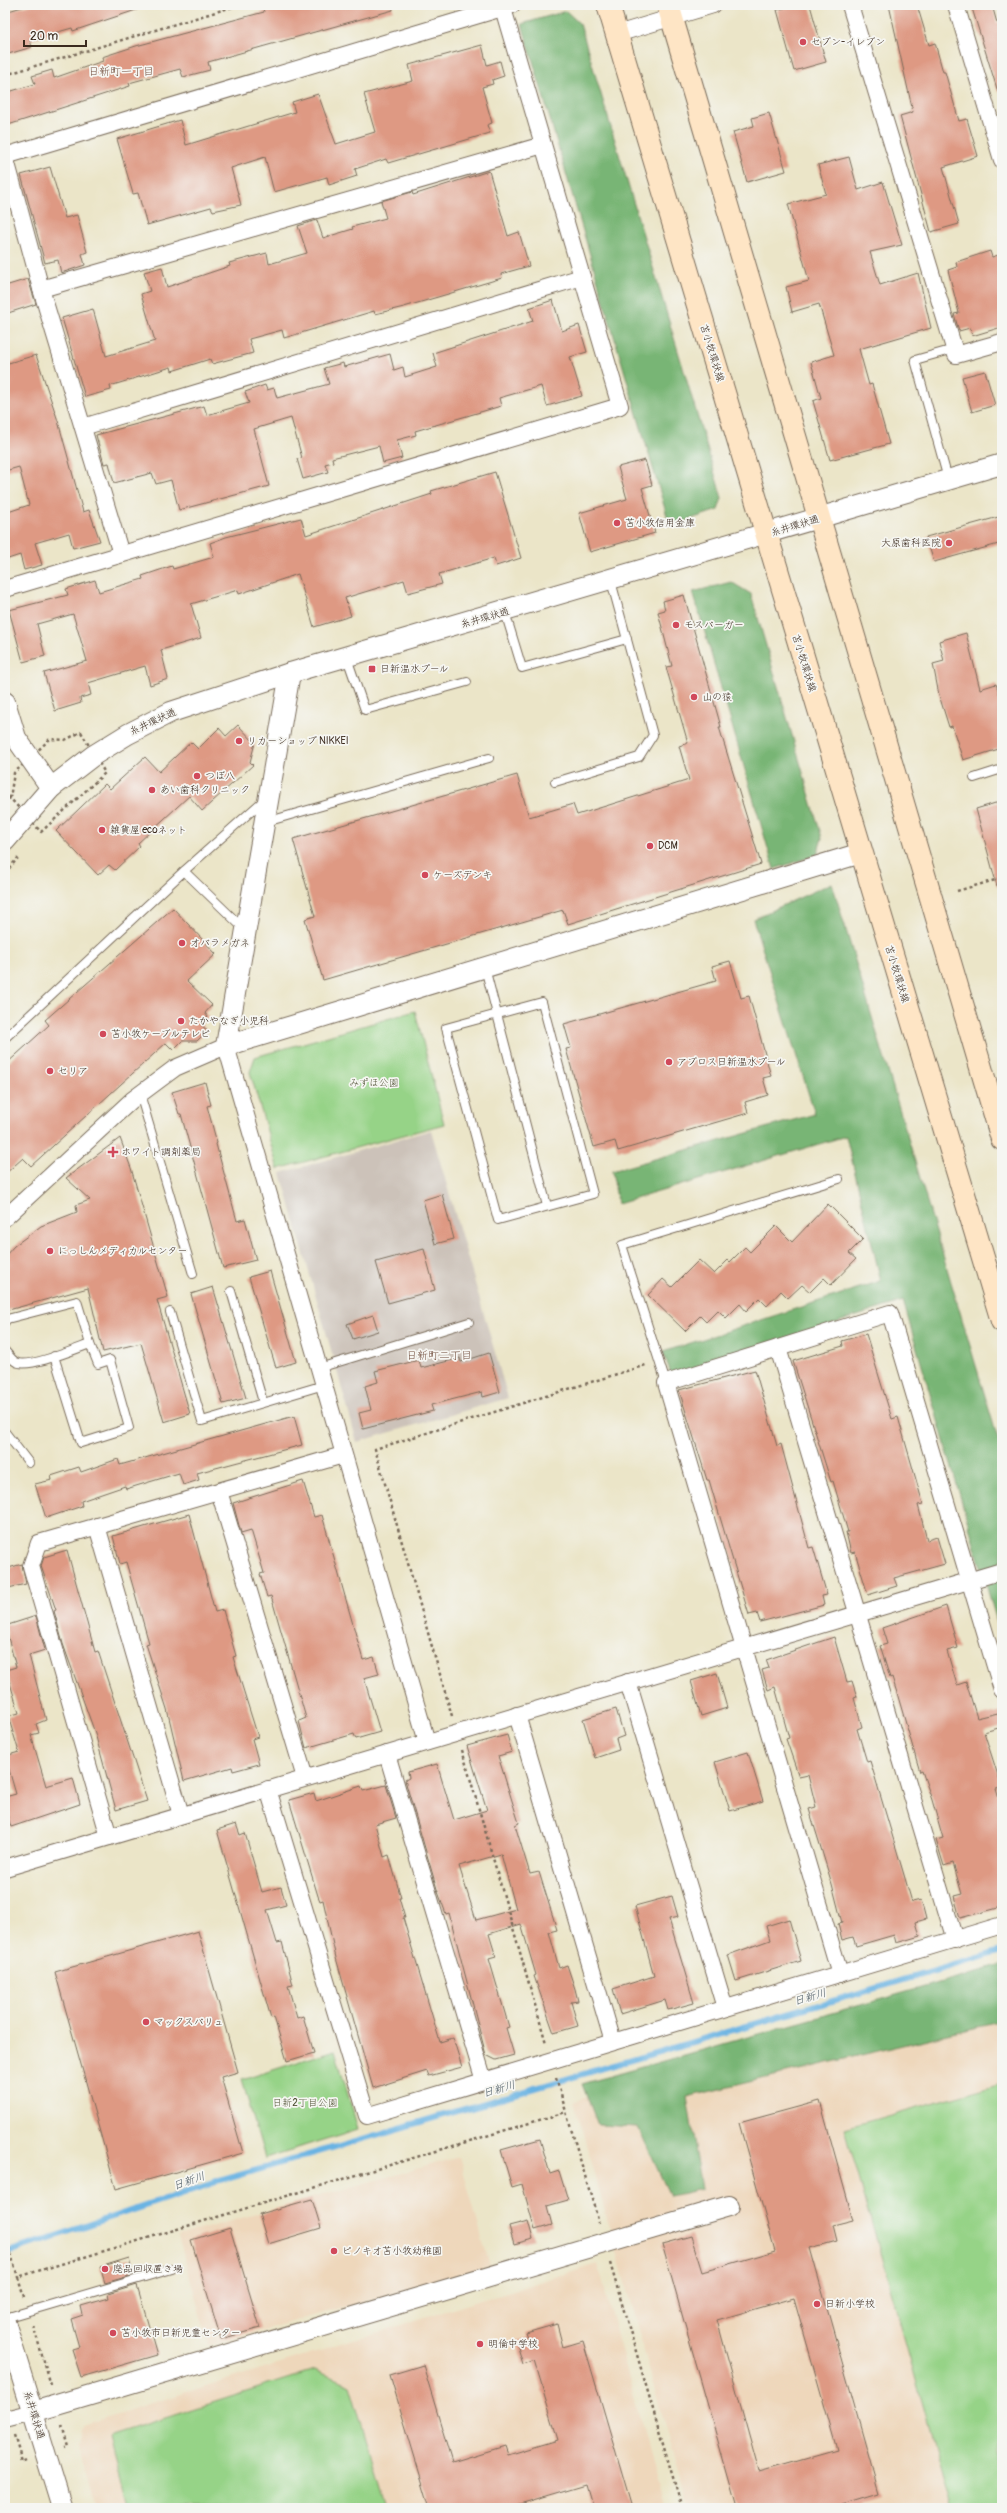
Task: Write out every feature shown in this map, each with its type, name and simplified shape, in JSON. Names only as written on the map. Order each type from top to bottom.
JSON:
[{"type":"main road","name":"苫小牧環状線","points":[[608,5],[1002,1321]]},
{"type":"main road","points":[[670,11],[1002,1140]]},
{"type":"street","points":[[617,34],[670,11],[713,5]]},
{"type":"street","points":[[850,5],[956,355],[1002,342]]},
{"type":"street","points":[[956,5],[1002,160]]},
{"type":"street","points":[[5,589],[620,406],[543,144],[506,6],[5,156],[42,290],[121,554]]},
{"type":"street","points":[[42,290],[543,144]]},
{"type":"street","points":[[84,427],[582,277]]},
{"type":"street","name":"糸井環状通","points":[[5,840],[51,788],[94,755],[128,734],[171,712],[290,673],[505,612],[1002,464]]},
{"type":"street","points":[[290,673],[226,1046],[427,1742]]},
{"type":"street","points":[[5,702],[16,738],[51,788]]},
{"type":"street","points":[[5,1218],[140,1094],[175,1068],[226,1046],[861,853]]},
{"type":"street","points":[[840,1974],[666,1383],[890,1313],[1002,1690]]},
{"type":"street","points":[[778,1348],[955,1940]]},
{"type":"street","points":[[109,1837],[31,1566],[39,1543],[343,1455]]},
{"type":"street","points":[[219,1491],[305,1778]]},
{"type":"street","points":[[97,1526],[181,1815]]},
{"type":"street","points":[[5,1868],[1002,1571]]},
{"type":"street","points":[[628,1682],[725,2008]]},
{"type":"street","points":[[517,1715],[613,2042]]},
{"type":"street","points":[[387,1754],[484,2081]]},
{"type":"street","points":[[268,1789],[367,2116],[1002,1925]]},
{"type":"street","points":[[5,2419],[57,2406],[729,2206]]},
{"type":"street","name":"糸井環状通","points":[[5,2322],[62,2508]]},
{"type":"lane","points":[[949,480],[915,360],[954,349]]},
{"type":"lane","points":[[555,782],[639,757],[653,735],[611,580]]},
{"type":"lane","points":[[505,612],[522,668],[627,639]]},
{"type":"lane","points":[[347,658],[365,710],[467,682]]},
{"type":"lane","points":[[265,822],[489,758]]},
{"type":"lane","points":[[974,778],[1002,769]]},
{"type":"lane","points":[[5,1038],[184,871],[269,796]]},
{"type":"lane","points":[[184,871],[246,931]]},
{"type":"lane","points":[[484,967],[548,1206]]},
{"type":"lane","points":[[542,1002],[593,1194],[498,1220],[446,1028],[496,1015],[542,1002]]},
{"type":"lane","points":[[140,1094],[193,1274]]},
{"type":"lane","points":[[666,1383],[622,1244],[839,1179]]},
{"type":"lane","points":[[231,1291],[263,1402]]},
{"type":"lane","points":[[5,1322],[77,1301],[90,1344],[98,1364],[110,1360],[129,1428],[81,1443],[54,1356]]},
{"type":"lane","points":[[170,1312],[202,1420],[324,1385]]},
{"type":"lane","points":[[319,1368],[469,1322]]},
{"type":"lane","points":[[5,1351],[15,1362],[26,1365],[90,1344]]},
{"type":"lane","points":[[5,1432],[28,1463]]},
{"type":"lane","points":[[5,2318],[172,2269]]},
{"type":"path","points":[[5,75],[239,5]]},
{"type":"path","points":[[5,804],[10,798]]},
{"type":"path","points":[[957,891],[1002,878]]},
{"type":"path","points":[[551,2060],[376,1449],[659,1361]]},
{"type":"path","points":[[556,2076],[682,2508]]},
{"type":"path","points":[[18,2277],[566,2112]]},
{"type":"path","points":[[5,2236],[68,2446],[46,2453]]},
{"type":"shaded area","points":[[431,1130],[508,1398],[357,1442],[281,1173]]},
{"type":"shaded area","name":"日新小学校","points":[[1002,1979],[1002,2508],[688,2508],[574,2101]]},
{"type":"shaded area","name":"ピノキオ苫小牧幼稚園","points":[[459,2157],[490,2266],[209,2345],[178,2236]]},
{"type":"shaded area","name":"明倫中学校","points":[[597,2264],[665,2508],[95,2508],[78,2444],[82,2425]]},
{"type":"green space","points":[[566,11],[580,24],[722,498],[718,510],[670,526],[522,24]]},
{"type":"green space","points":[[731,582],[751,594],[822,838],[817,855],[774,869],[693,592]]},
{"type":"green space","points":[[832,883],[1002,1453],[1002,1639],[903,1301],[672,1376],[663,1352],[881,1281],[846,1136],[618,1204],[612,1171],[815,1114],[753,919]]},
{"type":"green space","name":"みずほ公園","points":[[415,1011],[444,1124],[278,1169],[250,1072],[255,1057]]},
{"type":"green space","points":[[1002,1965],[1002,2021],[687,2097],[702,2189],[670,2196],[638,2127],[598,2125],[582,2084]]},
{"type":"green space","name":"日新2丁目公園","points":[[335,2050],[358,2129],[265,2158],[242,2080]]},
{"type":"green space","points":[[1002,2083],[1002,2508],[952,2508],[845,2128]]},
{"type":"green space","points":[[315,2370],[350,2385],[387,2508],[128,2508],[109,2436]]},
{"type":"building","points":[[29,5],[138,5],[139,9],[73,31],[72,28],[30,40],[32,47],[5,55],[5,12]]},
{"type":"building","points":[[262,5],[392,5],[393,10],[208,62],[210,70],[183,77],[180,69],[129,83],[130,86],[5,126],[5,93],[35,84],[32,76],[52,70],[54,78],[103,61],[102,57],[136,46],[264,12]]},
{"type":"building","name":"セブン-イレブン","points":[[794,5],[810,5],[826,62],[794,71],[777,10]]},
{"type":"building","points":[[889,5],[917,5],[929,45],[935,43],[959,121],[967,119],[978,156],[943,167],[959,224],[931,232],[900,116],[913,112]]},
{"type":"building","points":[[971,5],[992,5],[997,23],[1002,21],[1002,92],[998,92]]},
{"type":"building","points":[[482,45],[487,65],[500,61],[504,76],[492,80],[493,84],[482,87],[492,123],[487,125],[490,133],[388,163],[386,159],[355,169],[357,176],[329,185],[327,177],[274,192],[265,157],[231,168],[241,205],[213,211],[211,207],[147,225],[138,193],[133,194],[117,139],[180,120],[186,145],[295,112],[292,102],[318,94],[336,144],[375,132],[364,94],[413,81],[409,65]]},
{"type":"building","points":[[769,113],[786,171],[747,182],[733,132],[754,126],[752,118]]},
{"type":"building","points":[[849,157],[858,190],[883,182],[902,245],[870,252],[880,285],[918,273],[931,328],[859,349],[869,385],[872,384],[889,444],[830,460],[813,401],[821,398],[811,362],[834,355],[819,304],[792,312],[786,287],[809,281],[788,204],[826,194],[818,165]]},
{"type":"building","points":[[50,167],[65,218],[77,215],[87,252],[82,254],[85,265],[61,273],[58,260],[45,263],[21,175]]},
{"type":"building","points":[[489,171],[508,236],[519,232],[529,266],[501,274],[502,278],[404,307],[375,314],[374,311],[284,338],[282,330],[249,339],[253,353],[212,364],[210,359],[172,371],[171,367],[110,386],[111,390],[85,397],[62,318],[93,309],[106,356],[155,341],[141,294],[150,291],[144,272],[162,267],[167,287],[230,266],[229,263],[267,253],[269,264],[307,253],[298,226],[317,220],[323,238],[353,229],[352,227],[386,218],[381,201],[412,192],[413,195]]},
{"type":"building","points":[[990,251],[992,257],[1002,254],[1002,327],[972,336],[970,328],[959,331],[954,314],[959,313],[948,270],[957,267],[956,262]]},
{"type":"building","points":[[28,279],[36,304],[5,314],[5,286]]},
{"type":"building","points":[[553,300],[562,331],[579,325],[587,352],[570,357],[582,396],[547,406],[541,386],[499,398],[501,406],[415,431],[416,435],[397,440],[402,458],[383,463],[379,446],[332,458],[333,462],[325,464],[328,472],[303,479],[297,459],[302,458],[291,418],[254,429],[269,486],[179,510],[171,480],[156,484],[152,473],[114,483],[109,463],[104,464],[96,435],[204,406],[207,415],[249,403],[245,392],[265,385],[267,390],[274,388],[277,398],[329,384],[324,368],[343,363],[344,367],[390,354],[394,370],[403,367],[405,377],[437,367],[433,353],[533,321],[529,308]]},
{"type":"building","points":[[36,355],[58,421],[83,512],[89,510],[100,541],[73,548],[69,533],[35,543],[42,565],[24,570],[20,555],[5,560],[5,513],[29,505],[19,467],[5,471],[5,364]]},
{"type":"building","points":[[985,371],[995,405],[972,412],[962,377]]},
{"type":"building","name":"苫小牧信用金庫","points":[[645,460],[652,485],[642,488],[655,533],[590,552],[579,513],[627,499],[618,467]]},
{"type":"building","points":[[495,472],[521,558],[496,566],[494,558],[439,574],[442,584],[408,593],[404,580],[345,598],[351,616],[314,627],[298,574],[239,594],[238,590],[191,604],[201,638],[161,650],[168,679],[150,685],[145,666],[88,683],[91,695],[80,698],[81,703],[55,711],[44,673],[87,661],[73,614],[37,624],[45,656],[23,662],[9,610],[68,595],[66,589],[95,580],[99,592],[143,579],[142,576],[172,566],[173,569],[214,557],[210,543],[226,537],[301,518],[306,535],[432,494],[431,491]]},
{"type":"building","name":"大原歯科医院","points":[[1002,516],[1002,543],[934,562],[926,537]]},
{"type":"building","points":[[684,595],[721,727],[719,727],[761,864],[568,924],[563,910],[323,980],[305,919],[315,916],[293,839],[517,775],[529,817],[573,804],[577,815],[689,780],[679,746],[688,743],[666,667],[672,666],[658,612],[665,610],[663,601]]},
{"type":"building","points":[[966,633],[980,689],[996,684],[1002,702],[1002,748],[963,760],[952,726],[949,727],[939,695],[933,664],[944,661],[939,641]]},
{"type":"building","points":[[238,725],[255,743],[250,762],[253,765],[202,811],[189,796],[138,843],[140,846],[115,870],[109,865],[98,875],[56,831],[105,784],[110,789],[145,757],[159,772],[191,742],[198,749],[219,728],[226,736]]},
{"type":"building","points":[[1002,801],[1002,885],[997,886],[976,809]]},
{"type":"building","points":[[173,908],[216,954],[187,981],[212,1005],[205,1013],[208,1017],[201,1024],[207,1031],[197,1041],[182,1041],[173,1050],[166,1043],[31,1166],[23,1158],[5,1174],[5,1065],[49,1025],[45,1020]]},
{"type":"building","name":"アブロス日新温水プール","points":[[730,961],[741,998],[749,996],[771,1076],[763,1078],[768,1095],[745,1102],[748,1113],[618,1151],[615,1141],[594,1147],[566,1049],[571,1048],[564,1024],[716,981],[712,966]]},
{"type":"building","points":[[205,1082],[211,1105],[207,1106],[237,1221],[245,1219],[256,1260],[223,1268],[181,1114],[179,1114],[172,1092]]},
{"type":"building","points":[[120,1138],[131,1168],[168,1297],[157,1300],[190,1414],[164,1422],[141,1343],[103,1352],[88,1288],[5,1311],[5,1256],[14,1246],[41,1226],[77,1212],[76,1205],[90,1200],[66,1178]]},
{"type":"building","points":[[442,1194],[454,1239],[435,1244],[423,1200]]},
{"type":"building","points":[[828,1204],[863,1239],[849,1253],[856,1259],[831,1285],[824,1278],[810,1292],[802,1285],[788,1298],[781,1291],[767,1306],[759,1298],[746,1311],[740,1304],[726,1318],[718,1310],[706,1322],[700,1316],[685,1331],[648,1295],[663,1279],[672,1287],[699,1260],[714,1274],[728,1260],[730,1262],[745,1247],[750,1252],[776,1226],[792,1242]]},
{"type":"building","points":[[424,1249],[435,1290],[388,1303],[376,1262]]},
{"type":"building","points":[[270,1271],[296,1362],[276,1368],[249,1277]]},
{"type":"building","points":[[213,1287],[246,1398],[223,1404],[191,1294]]},
{"type":"building","points":[[373,1315],[378,1331],[353,1339],[347,1324]]},
{"type":"building","points":[[866,1334],[892,1419],[898,1417],[923,1504],[918,1505],[927,1540],[937,1537],[945,1564],[894,1578],[897,1586],[868,1595],[855,1552],[851,1553],[846,1532],[848,1532],[833,1481],[831,1482],[793,1361],[843,1346],[842,1341]]},
{"type":"building","points":[[489,1353],[500,1392],[483,1397],[482,1392],[431,1405],[433,1411],[363,1429],[359,1413],[371,1410],[365,1386],[378,1382],[375,1371],[419,1360],[421,1368],[460,1358],[461,1362]]},
{"type":"building","points":[[755,1370],[777,1446],[781,1444],[809,1548],[813,1547],[827,1595],[822,1596],[824,1605],[760,1622],[757,1613],[749,1615],[709,1480],[707,1480],[679,1390]]},
{"type":"building","points":[[294,1416],[302,1445],[197,1473],[199,1480],[183,1485],[179,1473],[126,1489],[125,1486],[81,1501],[82,1506],[46,1518],[35,1484],[52,1480],[51,1476],[79,1467],[81,1472],[118,1459],[120,1465]]},
{"type":"building","points":[[303,1481],[314,1517],[322,1515],[363,1660],[374,1657],[379,1674],[364,1678],[380,1732],[356,1739],[354,1734],[306,1748],[299,1721],[306,1718],[271,1596],[267,1597],[260,1574],[264,1573],[251,1530],[241,1533],[233,1503]]},
{"type":"building","points":[[189,1514],[215,1612],[223,1610],[236,1656],[233,1657],[258,1737],[252,1739],[259,1764],[233,1771],[232,1767],[184,1781],[167,1709],[146,1644],[149,1643],[126,1562],[120,1564],[113,1536]]},
{"type":"building","points":[[67,1550],[95,1652],[98,1651],[147,1801],[116,1810],[95,1733],[63,1644],[54,1611],[56,1610],[41,1566],[44,1557]]},
{"type":"building","points":[[22,1564],[26,1584],[8,1588],[5,1586],[5,1569]]},
{"type":"building","points":[[946,1606],[958,1648],[947,1651],[957,1685],[966,1682],[977,1718],[1002,1712],[1002,1727],[984,1732],[1002,1788],[996,1789],[1002,1809],[1002,1907],[960,1918],[954,1896],[962,1894],[953,1863],[944,1866],[936,1840],[943,1838],[932,1800],[922,1771],[920,1772],[892,1677],[890,1678],[880,1646],[887,1644],[882,1628]]},
{"type":"building","points":[[36,1616],[45,1650],[29,1655],[46,1720],[36,1724],[39,1733],[31,1735],[46,1786],[73,1778],[80,1804],[11,1827],[5,1808],[5,1797],[16,1794],[5,1756],[19,1752],[8,1716],[19,1713],[6,1670],[16,1667],[5,1626]]},
{"type":"building","points":[[834,1637],[847,1682],[852,1681],[857,1697],[854,1698],[862,1727],[857,1729],[867,1762],[870,1761],[912,1902],[921,1900],[926,1919],[916,1922],[920,1936],[896,1943],[894,1935],[856,1946],[853,1937],[842,1940],[838,1924],[842,1923],[832,1884],[809,1809],[816,1807],[808,1775],[799,1777],[786,1739],[789,1738],[775,1687],[768,1690],[762,1670],[769,1668],[766,1660]]},
{"type":"building","points":[[717,1673],[727,1708],[701,1716],[691,1681]]},
{"type":"building","points":[[616,1709],[624,1736],[616,1739],[619,1750],[595,1758],[583,1719]]},
{"type":"building","points":[[507,1735],[512,1752],[498,1756],[519,1823],[515,1825],[530,1874],[539,1872],[557,1930],[549,1932],[559,1968],[567,1965],[578,2001],[571,2002],[578,2026],[554,2033],[534,1976],[536,1975],[521,1924],[489,1934],[496,1957],[489,1959],[509,2027],[506,2028],[514,2055],[496,2060],[486,2055],[449,1913],[446,1914],[437,1889],[405,1780],[409,1778],[408,1772],[437,1764],[454,1820],[487,1810],[467,1746]],"holes":[[[501,1854],[516,1909],[476,1920],[459,1866]]]},
{"type":"building","points":[[748,1752],[763,1801],[730,1811],[715,1762]]},
{"type":"building","points":[[386,1785],[396,1818],[375,1824],[384,1857],[389,1855],[401,1898],[399,1898],[405,1918],[403,1918],[440,2042],[453,2038],[462,2067],[429,2076],[427,2071],[373,2088],[336,1958],[323,1900],[320,1901],[318,1896],[289,1800],[314,1793],[316,1801],[361,1786],[363,1791]]},
{"type":"building","points":[[236,1824],[240,1835],[245,1833],[262,1892],[281,1887],[286,1905],[267,1910],[277,1943],[282,1942],[293,1985],[288,1986],[297,2018],[303,2016],[314,2053],[287,2061],[274,2017],[271,2018],[217,1830]]},
{"type":"building","points":[[672,1896],[678,1917],[669,1919],[694,2003],[668,2010],[665,2000],[620,2014],[613,1989],[654,1976],[635,1906]]},
{"type":"building","points":[[789,1919],[801,1961],[736,1981],[728,1955],[770,1940],[766,1926]]},
{"type":"building","name":"マックスバリュ","points":[[198,1931],[238,2072],[221,2077],[243,2153],[116,2189],[55,1972]]},
{"type":"building","points":[[820,2101],[853,2220],[833,2225],[837,2241],[810,2248],[879,2493],[842,2504],[843,2508],[737,2508],[662,2244],[691,2236],[702,2272],[775,2251],[739,2123]],"holes":[[[794,2298],[837,2450],[759,2472],[717,2320]]]},
{"type":"building","points":[[540,2139],[550,2174],[559,2171],[568,2200],[547,2206],[552,2225],[535,2230],[522,2184],[512,2187],[501,2150]]},
{"type":"building","points":[[312,2199],[321,2228],[268,2244],[259,2214]]},
{"type":"building","points":[[528,2221],[533,2239],[514,2244],[509,2226]]},
{"type":"building","points":[[230,2228],[260,2328],[221,2339],[191,2240]]},
{"type":"building","points":[[129,2258],[133,2275],[105,2283],[100,2267]]},
{"type":"building","name":"苫小牧市日新児童センター","points":[[137,2285],[157,2355],[81,2377],[72,2349],[79,2347],[71,2319],[83,2315],[81,2306],[109,2298],[108,2294]]},
{"type":"building","points":[[557,2324],[563,2347],[583,2341],[632,2508],[594,2508],[587,2484],[506,2508],[430,2508],[390,2375],[423,2365],[452,2462],[505,2446],[508,2455],[558,2440],[534,2360],[523,2364],[516,2341],[528,2338],[526,2333]]},
{"type":"waterway","name":"日新川","points":[[5,2253],[216,2182],[1002,1951]]},
{"type":"place","name":"セブン-イレブン","points":[[803,42]]},
{"type":"place","name":"苫小牧信用金庫","points":[[617,523]]},
{"type":"place","name":"大原歯科医院","points":[[949,543]]},
{"type":"place","name":"モスバーガー","points":[[676,625]]},
{"type":"place","name":"日新温水プール","points":[[372,669]]},
{"type":"place","name":"山の猿","points":[[694,697]]},
{"type":"place","name":"リカーショップ NIKKEI","points":[[239,741]]},
{"type":"place","name":"つぼ八","points":[[197,776]]},
{"type":"place","name":"あい歯科クリニック","points":[[152,790]]},
{"type":"place","name":"雑貨屋 ecoネット","points":[[102,830]]},
{"type":"place","name":"DCM","points":[[650,846]]},
{"type":"place","name":"ケーズデンキ","points":[[425,875]]},
{"type":"place","name":"オバラメガネ","points":[[182,943]]},
{"type":"place","name":"たかやなぎ小児科","points":[[181,1021]]},
{"type":"place","name":"苫小牧ケーブルテレビ","points":[[103,1034]]},
{"type":"place","name":"アブロス日新温水プール","points":[[669,1062]]},
{"type":"place","name":"セリア","points":[[50,1071]]},
{"type":"place","name":"ホワイト調剤薬局","points":[[113,1152]]},
{"type":"place","name":"にっしんメディカルセンター","points":[[50,1251]]},
{"type":"place","name":"マックスバリュ","points":[[146,2022]]},
{"type":"place","name":"ピノキオ苫小牧幼稚園","points":[[334,2251]]},
{"type":"place","name":"廃品回収置き場","points":[[105,2269]]},
{"type":"place","name":"日新小学校","points":[[817,2304]]},
{"type":"place","name":"苫小牧市日新児童センター","points":[[113,2333]]},
{"type":"place","name":"明倫中学校","points":[[480,2344]]},
{"type":"district","name":"日新町一丁目","points":[[121,71]]},
{"type":"district","name":"日新町二丁目","points":[[439,1355]]}]
